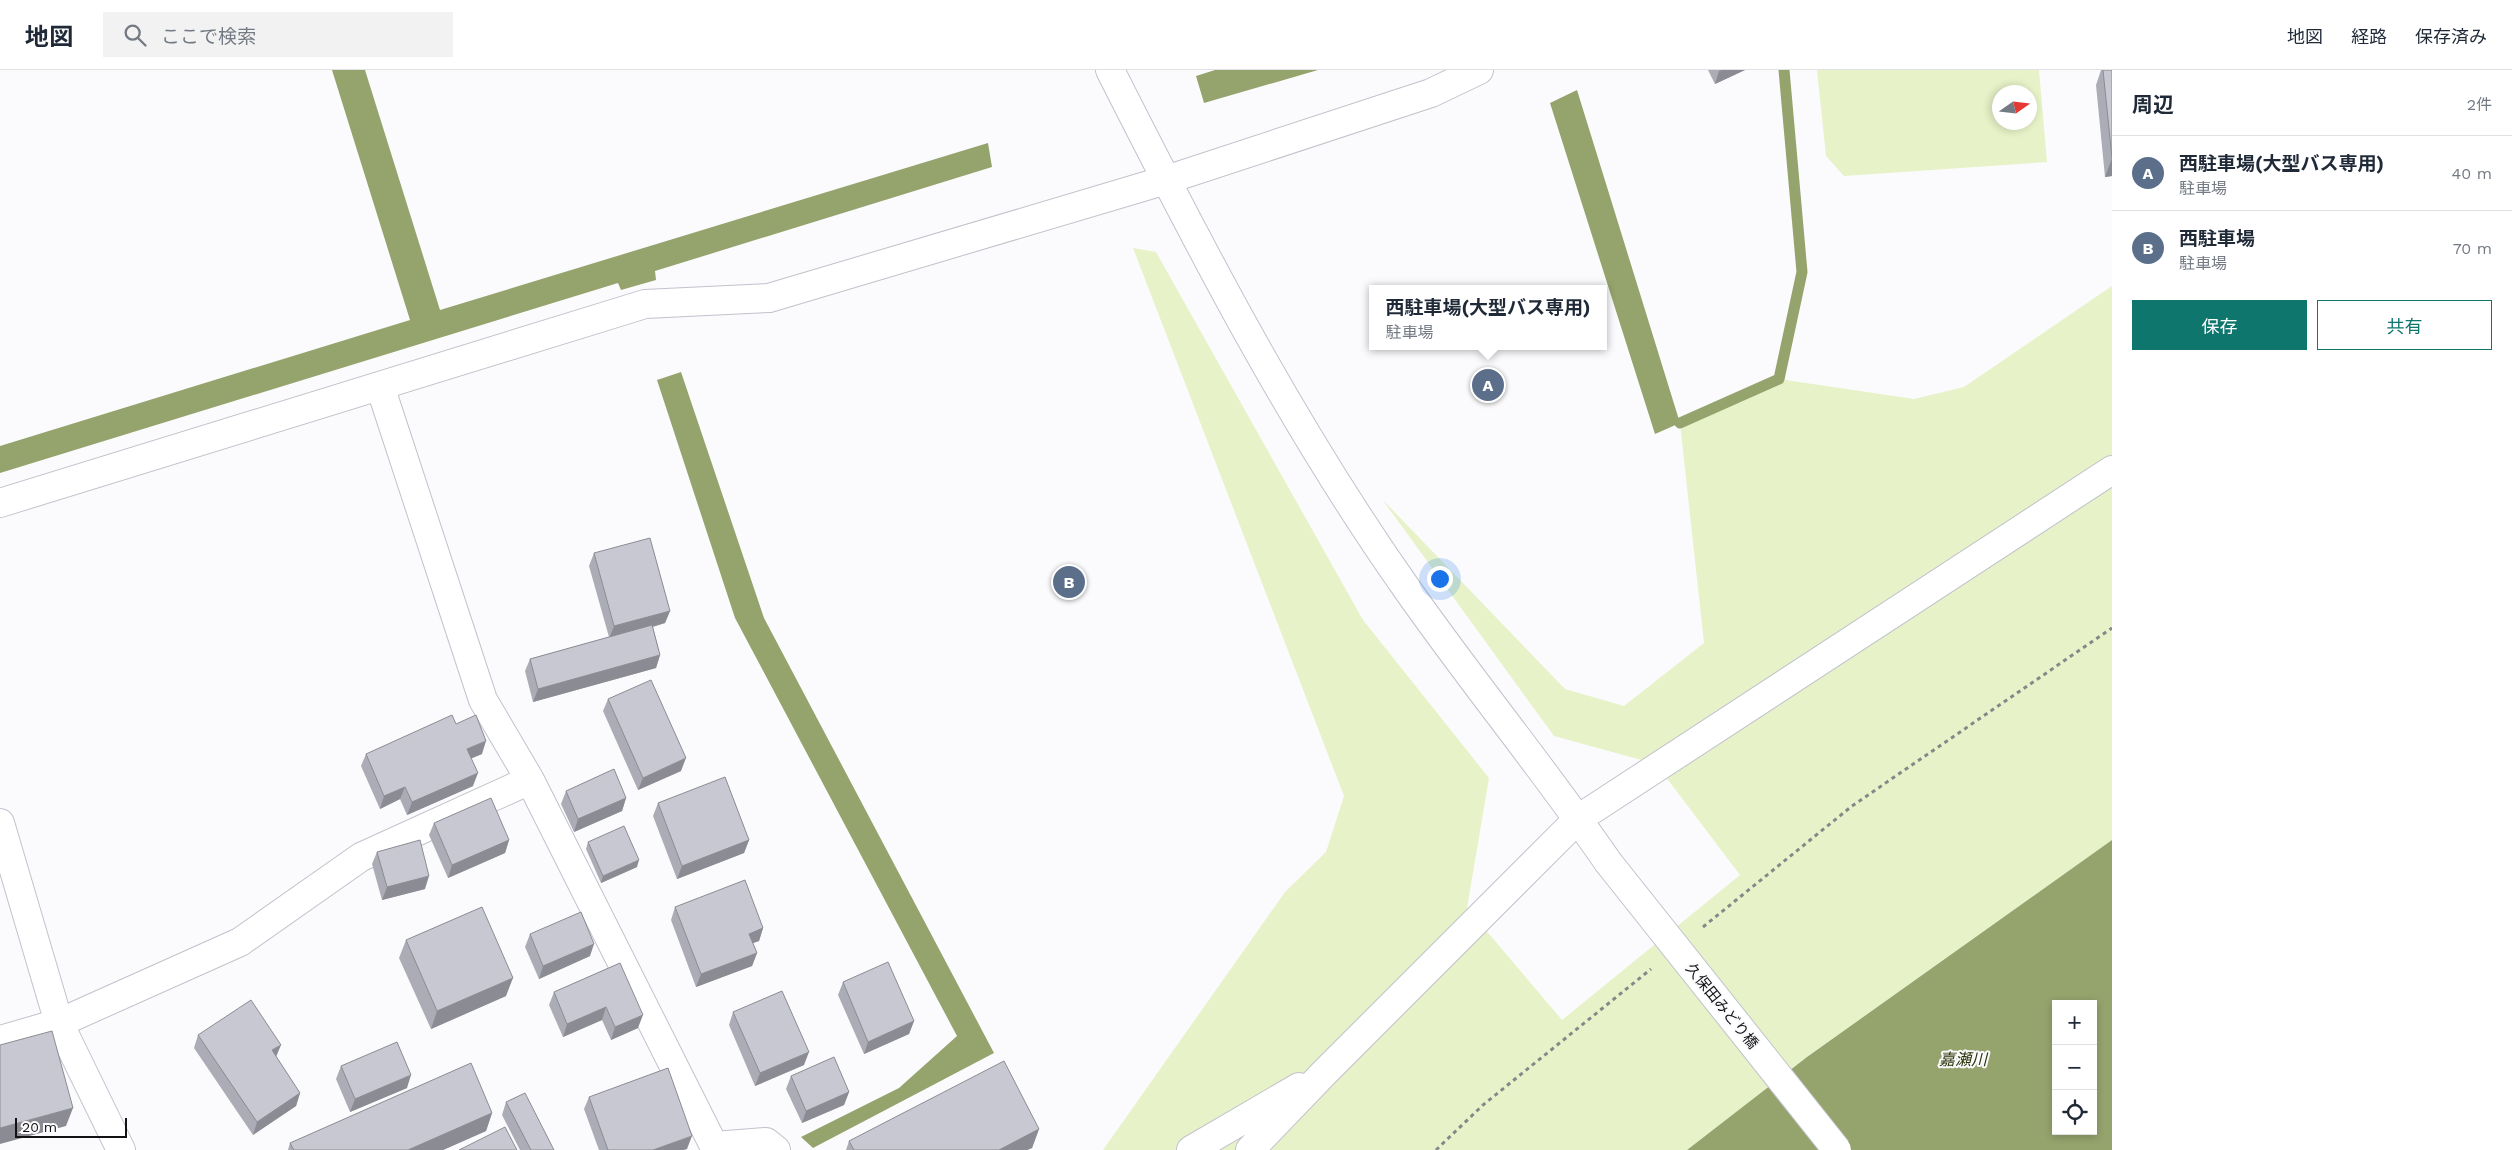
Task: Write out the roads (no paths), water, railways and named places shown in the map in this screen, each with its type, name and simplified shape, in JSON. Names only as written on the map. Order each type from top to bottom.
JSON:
[{"type":"street","name":"久保田みどり橋","points":[[1110,70],[1166,180],[1280,394],[1406,589],[1608,862],[1837,1150]]},
{"type":"street","points":[[0,503],[645,304],[769,298],[1166,180],[1431,93],[1479,70]]},
{"type":"street","points":[[380,386],[483,700],[530,780],[710,1148],[766,1142],[776,1150]]},
{"type":"street","points":[[1250,1150],[1326,1071],[1578,819],[2112,470]]},
{"type":"street","points":[[0,1040],[59,1022],[240,942],[361,857],[530,780]]},
{"type":"street","points":[[0,822],[59,1022],[122,1150]]},
{"type":"street","points":[[1191,1150],[1326,1071]]},
{"type":"water","points":[[332,70],[365,70],[440,310],[988,143],[992,167],[655,271],[656,280],[621,290],[618,283],[0,473],[0,446],[410,320]]},
{"type":"water","points":[[1215,70],[1318,70],[1204,103],[1196,76]]},
{"type":"water","points":[[1577,90],[1680,423],[1655,434],[1550,103]]},
{"type":"water","points":[[681,372],[764,618],[994,1053],[813,1148],[801,1137],[899,1088],[957,1036],[735,618],[657,380]]},
{"type":"water","name":"嘉瀬川","points":[[2112,840],[2112,1150],[1687,1150],[1807,1057]]},
{"type":"waterway","points":[[1680,423],[1779,379],[1802,272],[1784,70]]},
{"type":"place","name":"西駐車場(大型バス専用)","points":[[1488,385]]},
{"type":"place","name":"西駐車場","points":[[1069,582]]}]
